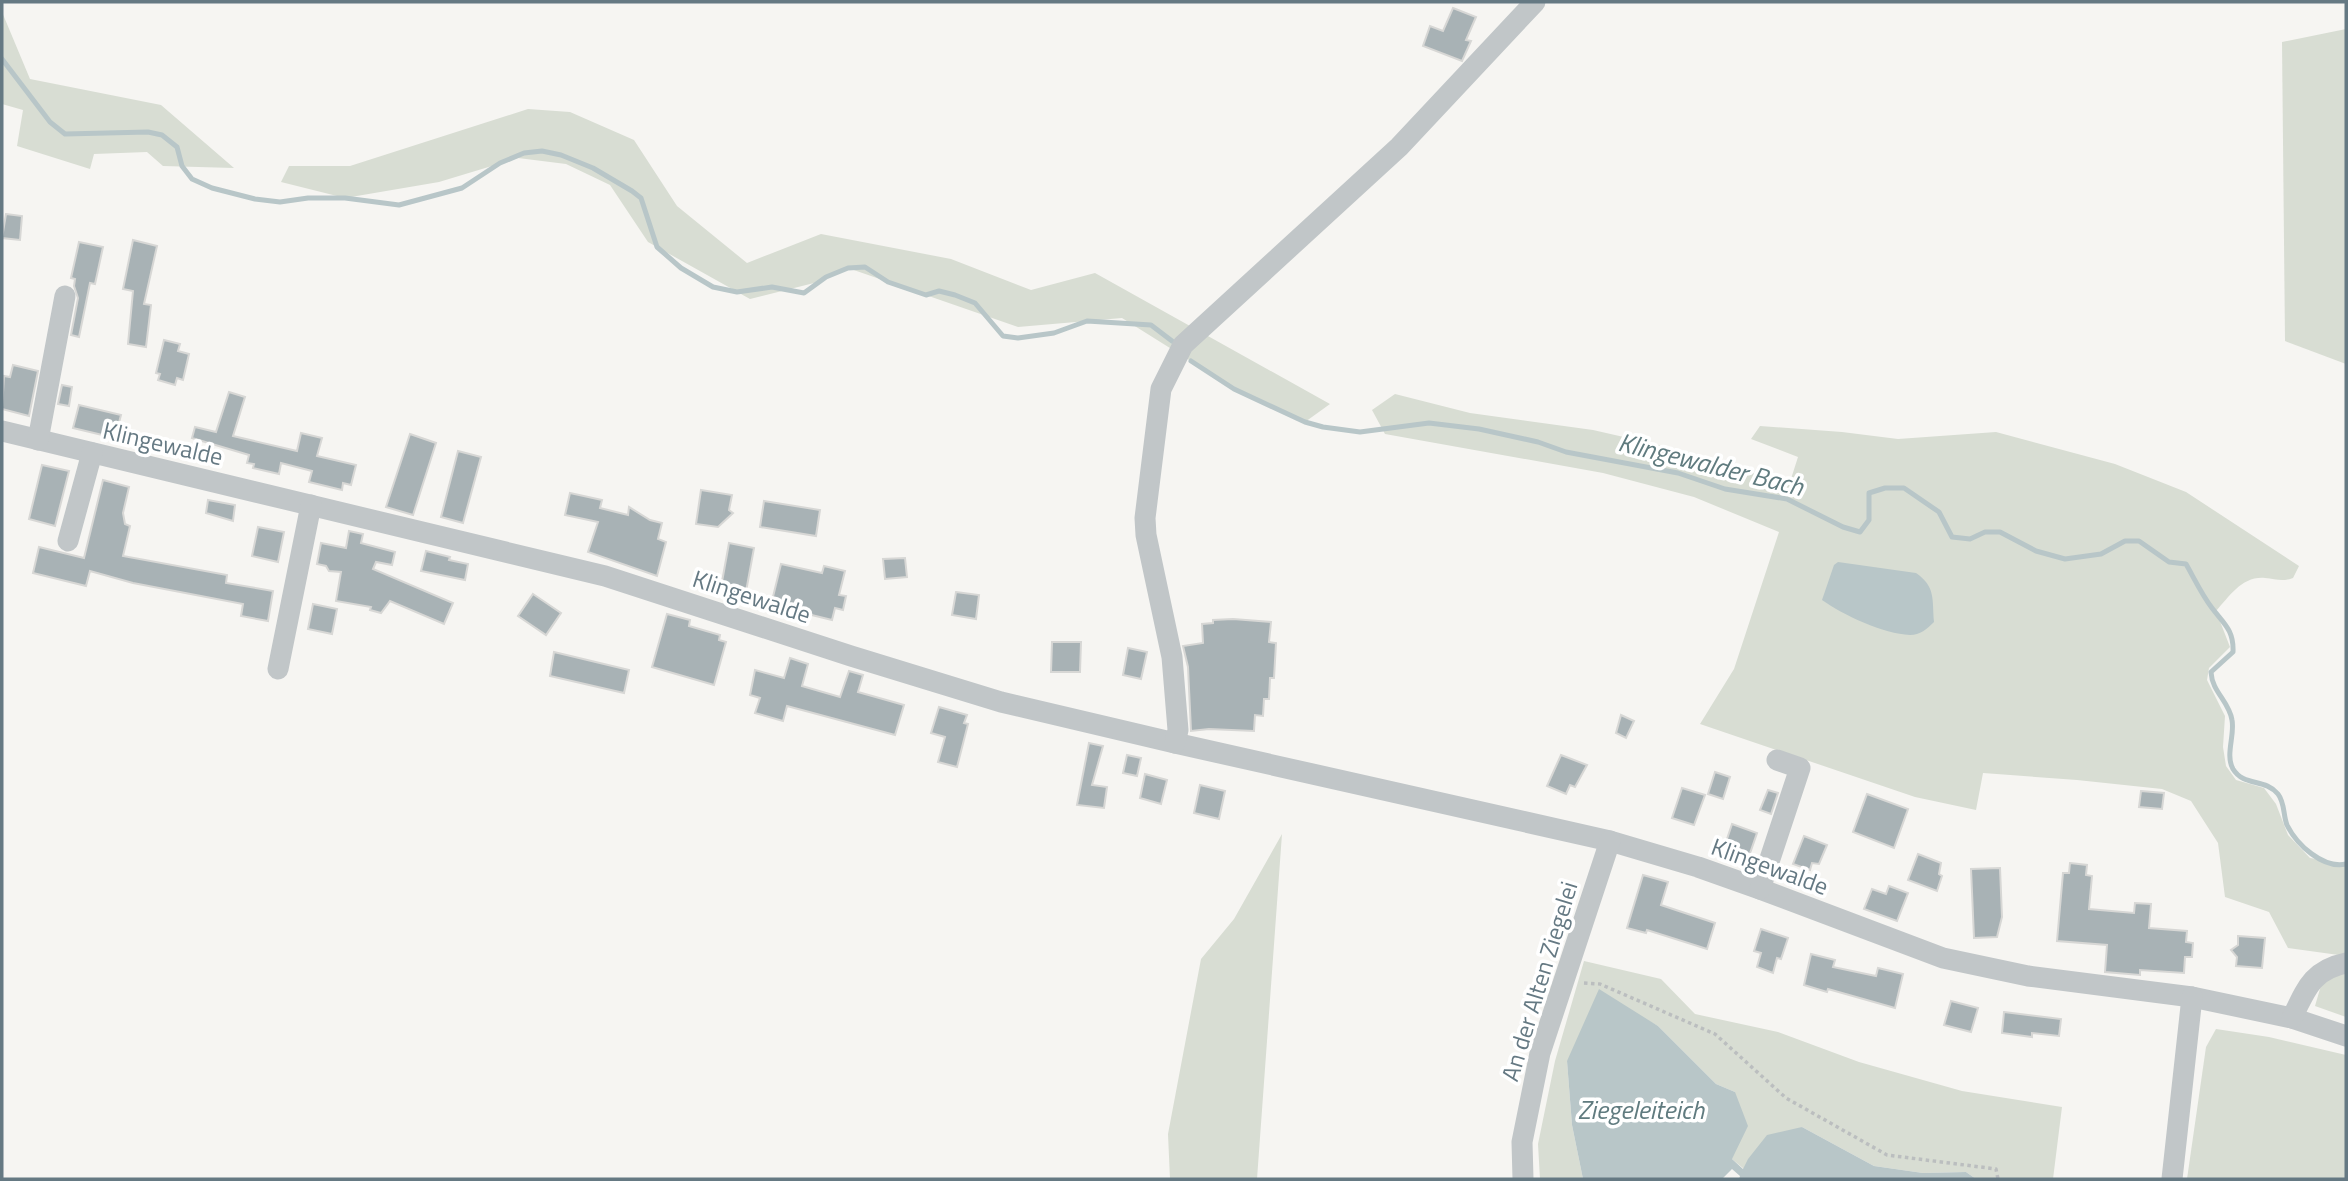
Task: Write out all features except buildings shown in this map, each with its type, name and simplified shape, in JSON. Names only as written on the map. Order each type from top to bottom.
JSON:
[{"type":"street","points":[[1175,743],[1178,730],[1172,657],[1146,535],[1145,518],[1161,389],[1183,345],[1399,147],[1535,2]]},
{"type":"street","points":[[38,440],[65,296]]},
{"type":"street","name":"Klingewalde","points":[[2,431],[605,576],[1001,702],[1610,841],[1760,889],[1943,958],[2028,976],[2192,997],[2292,1018],[2346,1037]]},
{"type":"street","points":[[68,541],[92,453]]},
{"type":"street","points":[[278,669],[311,505]]},
{"type":"street","points":[[1760,889],[1800,768],[1777,760]]},
{"type":"street","name":"An der Alten Ziegelei","points":[[1523,1179],[1522,1142],[1540,1053],[1610,841]]},
{"type":"street","points":[[2292,1018],[2310,983],[2329,967],[2346,963]]},
{"type":"street","points":[[2172,1179],[2192,997]]},
{"type":"path","points":[[1564,981],[1600,984],[1716,1034],[1786,1098],[1887,1155],[1996,1169],[1998,1179]]},
{"type":"shaded area","points":[[2,12],[30,79],[161,105],[234,168],[163,166],[147,152],[94,154],[90,169],[17,146],[23,110],[2,104]]},
{"type":"shaded area","points":[[2346,29],[2346,364],[2285,341],[2282,42]]},
{"type":"shaded area","points":[[528,109],[570,112],[634,140],[677,206],[747,263],[821,234],[951,259],[1031,290],[1095,273],[1330,404],[1305,422],[1237,390],[1122,318],[1018,327],[848,268],[814,283],[750,299],[648,242],[610,185],[566,164],[518,158],[439,182],[345,198],[281,182],[289,166],[350,166]]},
{"type":"shaded area","points":[[1395,394],[1470,413],[1593,430],[1685,451],[1771,479],[1790,482],[1798,457],[1751,439],[1760,426],[1898,439],[1996,432],[2115,464],[2186,492],[2299,566],[2293,578],[2250,580],[2232,593],[2216,611],[2230,647],[2209,668],[2207,680],[2225,716],[2223,747],[2226,766],[2236,780],[2264,788],[2276,804],[2288,835],[2310,858],[2346,864],[2346,956],[2288,948],[2269,912],[2225,897],[2218,843],[2191,801],[2162,789],[1983,773],[1976,810],[1915,797],[1700,724],[1734,669],[1779,532],[1694,497],[1603,473],[1385,434],[1372,410]]},
{"type":"shaded area","points":[[1282,834],[1257,1179],[1170,1179],[1168,1134],[1201,959],[1234,919]]},
{"type":"shaded area","points":[[1584,961],[1661,979],[1695,1014],[1778,1032],[1859,1062],[1962,1091],[2062,1107],[2053,1179],[1976,1179],[1966,1172],[1923,1173],[1874,1166],[1802,1127],[1744,1169],[1732,1159],[1735,1092],[1716,1084],[1658,1026],[1636,1014],[1567,1061],[1572,1125],[1583,1179],[1540,1179],[1538,1144],[1555,1061]]},
{"type":"shaded area","points":[[2346,968],[2346,1017],[2315,1006],[2322,982]]},
{"type":"shaded area","points":[[2216,1029],[2269,1037],[2346,1055],[2346,1179],[2187,1179],[2206,1047]]},
{"type":"water","points":[[1838,562],[1916,573],[1930,589],[1934,622],[1917,634],[1900,634],[1864,623],[1831,606],[1822,600],[1834,565]]},
{"type":"water","name":"Ziegeleiteich","points":[[1599,989],[1658,1026],[1716,1084],[1735,1092],[1748,1126],[1732,1159],[1743,1169],[1767,1135],[1802,1127],[1874,1166],[1923,1173],[1966,1172],[1976,1179],[1739,1179],[1740,1176],[1732,1169],[1722,1179],[1583,1179],[1572,1125],[1567,1061]]},
{"type":"waterway","name":"Klingewalder Bach","points":[[2,59],[50,122],[65,134],[148,132],[162,135],[177,147],[182,166],[192,179],[212,188],[255,199],[280,202],[308,198],[345,198],[399,205],[462,188],[500,163],[524,153],[542,151],[561,155],[593,168],[641,198],[657,247],[681,268],[713,287],[737,292],[772,287],[804,293],[826,277],[848,268],[865,267],[888,282],[926,295],[939,291],[975,303],[1003,336],[1018,338],[1054,333],[1087,321],[1151,325],[1172,341]]},
{"type":"waterway","name":"Klingewalder Bach","points":[[1191,361],[1234,389],[1305,422],[1323,427],[1360,432],[1429,423],[1479,429],[1538,442],[1566,452],[1678,473],[1725,489],[1787,499],[1843,527],[1860,532],[1869,520],[1869,493],[1885,488],[1904,488],[1939,512],[1952,537],[1970,539],[1985,532],[2000,532],[2036,551],[2065,559],[2101,554],[2125,541],[2139,541],[2169,562],[2186,564],[2205,598],[2230,633],[2233,652],[2211,672],[2214,685],[2228,707],[2232,720],[2230,758],[2233,769],[2243,778],[2267,786],[2278,794],[2291,833],[2312,854],[2328,863],[2346,864]]}]
